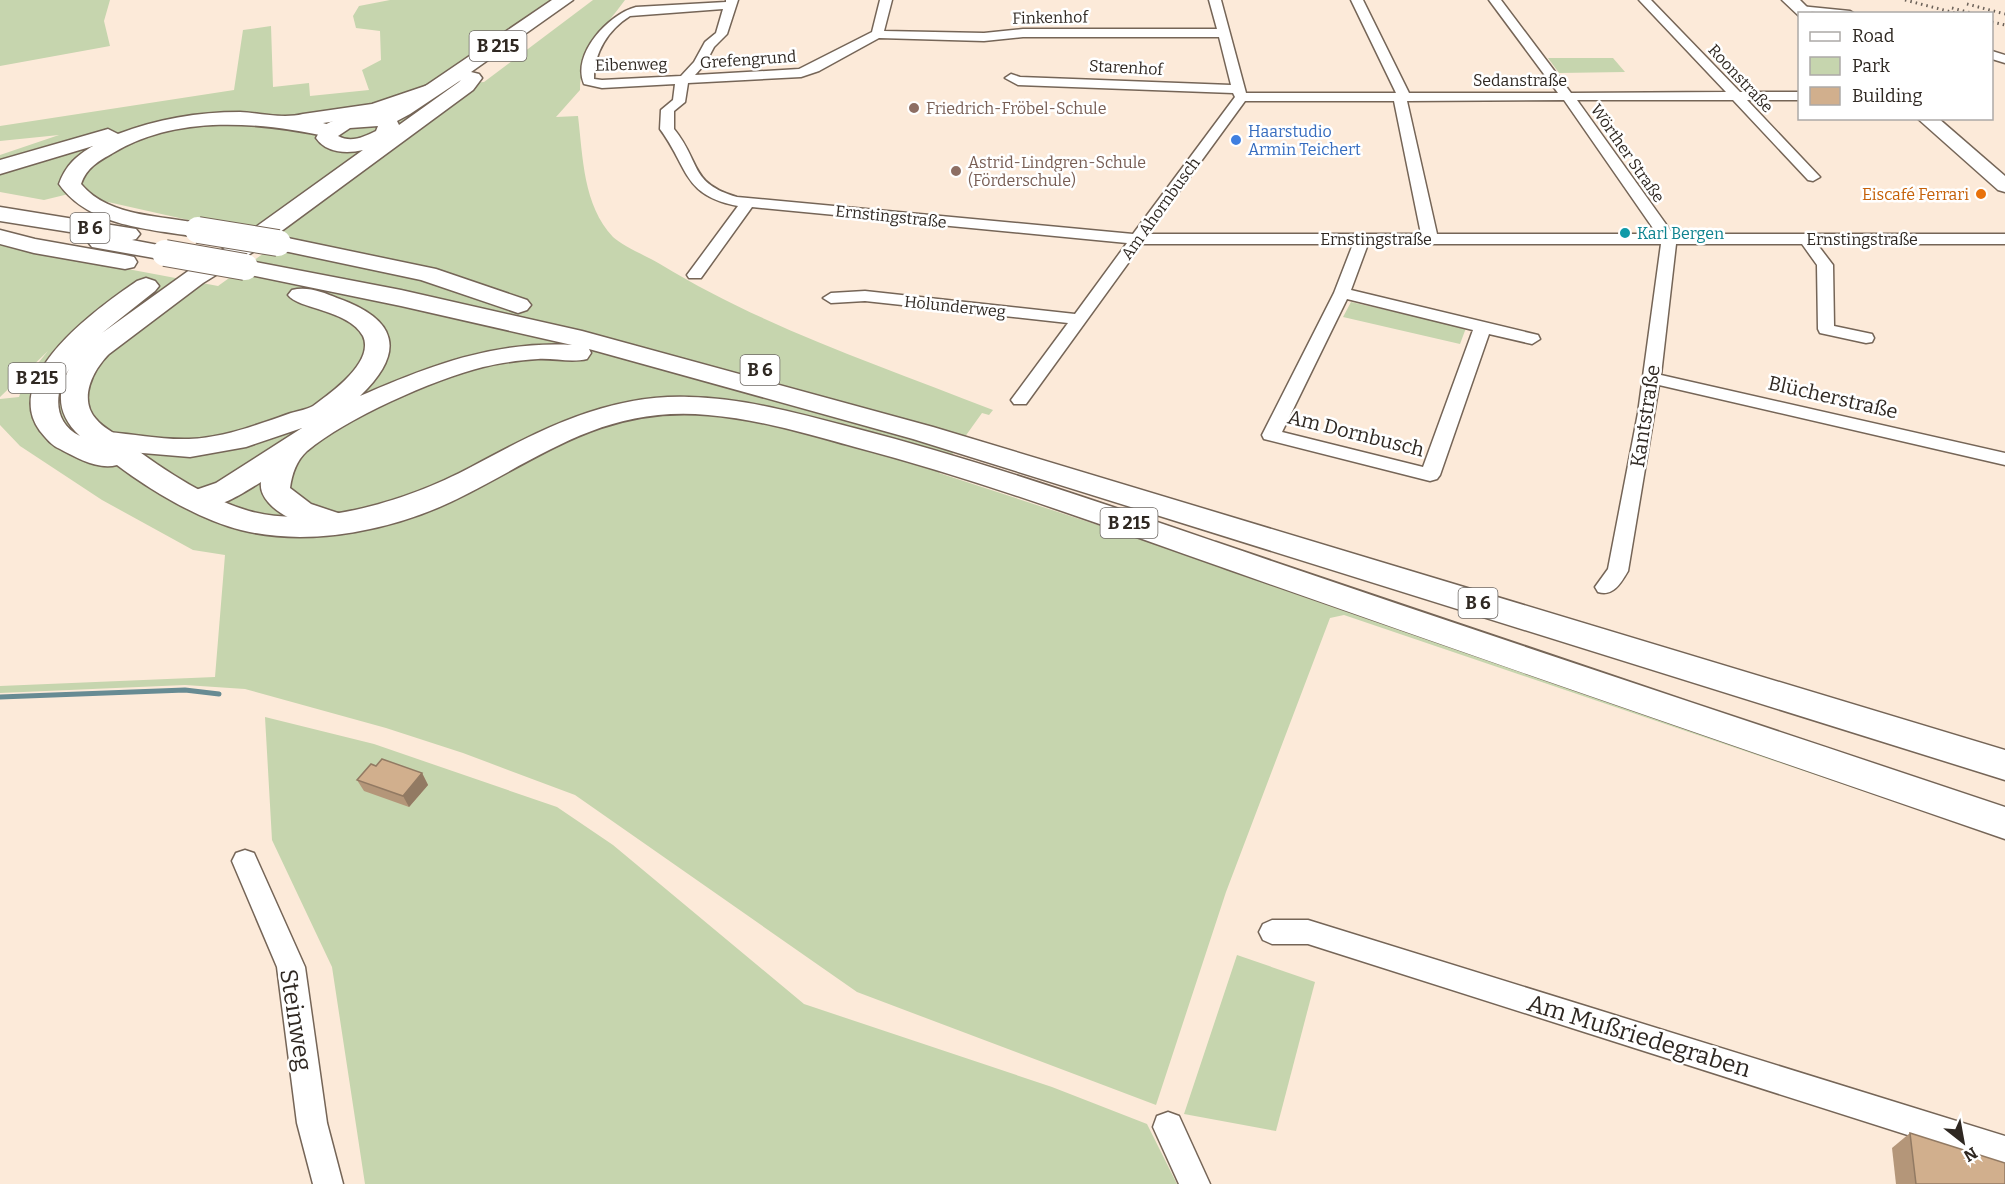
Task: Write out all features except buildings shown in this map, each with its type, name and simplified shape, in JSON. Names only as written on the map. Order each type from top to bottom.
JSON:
[{"type":"main road","name":"B 215","points":[[384,123],[564,0]]},
{"type":"main road","name":"B 215","points":[[247,260],[237,246],[328,178],[343,136],[360,119],[384,123],[419,112],[458,84],[472,78],[581,0]]},
{"type":"main road","name":"B 215","points":[[247,260],[244,247],[466,86],[472,78]]},
{"type":"main road","points":[[0,167],[127,130],[164,122],[207,117],[249,116],[302,120],[376,110],[431,90]]},
{"type":"main road","points":[[173,248],[131,218],[87,203],[75,195],[70,184],[78,167],[104,148],[131,135],[164,126],[205,120],[244,118],[280,122],[343,136]]},
{"type":"main road","points":[[302,120],[343,136]]},
{"type":"main road","points":[[1928,120],[2005,186]]},
{"type":"main road","points":[[283,192],[332,159],[339,152],[343,136]]},
{"type":"main road","name":"B 6","points":[[0,214],[247,260],[663,361],[952,442],[1826,712],[2005,765]]},
{"type":"main road","name":"B 215","points":[[133,464],[88,453],[50,432],[38,420],[31,406],[32,389],[38,374],[63,347],[98,319],[245,219]]},
{"type":"main road","name":"B 6","points":[[0,227],[173,248]]},
{"type":"main road","points":[[0,237],[34,246],[173,248],[247,260],[361,319],[372,330],[378,342],[372,367],[350,393],[209,484],[198,500]]},
{"type":"main road","name":"B 215","points":[[247,260],[112,338],[92,356],[80,373],[73,394],[73,411],[86,428],[107,441],[133,464],[198,500],[243,520],[270,524],[333,522],[386,514],[443,494],[536,442],[595,418],[638,408],[673,405],[720,407],[783,419],[862,439],[1063,501],[2005,824]]},
{"type":"main road","name":"B 6","points":[[247,260],[427,274],[554,317],[693,351],[928,416],[2005,743]]},
{"type":"main road","points":[[198,500],[227,490],[349,411],[424,378],[478,360],[537,351],[663,361]]},
{"type":"main road","points":[[107,441],[190,448],[246,438],[316,414]]},
{"type":"main road","points":[[297,444],[277,472],[275,489],[285,503],[298,511],[333,522]]},
{"type":"street","points":[[877,34],[886,0]]},
{"type":"street","points":[[1215,0],[1241,93]]},
{"type":"street","points":[[1357,0],[1403,92],[1400,100],[1430,239]]},
{"type":"street","name":"Wörther Straße","points":[[1495,0],[1567,96],[1669,240]]},
{"type":"street","name":"Roonstraße","points":[[1645,0],[1813,177]]},
{"type":"street","points":[[684,79],[699,64],[709,45],[721,34],[732,3]]},
{"type":"street","name":"Eibenweg","points":[[684,79],[602,84],[593,83],[587,78],[596,44],[625,12],[732,3]]},
{"type":"street","points":[[1799,7],[1835,12]]},
{"type":"street","name":"Finkenhof","points":[[877,34],[984,37],[1010,34],[1225,33]]},
{"type":"street","name":"Grefengrund","points":[[684,79],[801,73],[815,68],[877,34]]},
{"type":"street","name":"Starenhof","points":[[1011,78],[1018,81],[1241,93]]},
{"type":"street","name":"Ernstingstraße","points":[[684,79],[679,102],[668,110],[668,129],[678,140],[690,172],[700,187],[715,196],[748,202],[1137,239],[2005,239]]},
{"type":"street","name":"Sedanstraße","points":[[1241,93],[1402,96],[1798,96]]},
{"type":"street","name":"Am Ahornbusch","points":[[1020,400],[1241,93]]},
{"type":"street","points":[[695,275],[748,202]]},
{"type":"street","name":"Am Dornbusch","points":[[1362,239],[1342,293],[1271,435],[1430,475],[1483,326]]},
{"type":"street","points":[[1806,239],[1825,265],[1826,329],[1866,338]]},
{"type":"street","name":"Kantstraße","points":[[1605,587],[1618,571],[1652,378],[1669,240]]},
{"type":"street","points":[[1342,293],[1532,339]]},
{"type":"street","name":"Holunderweg","points":[[831,298],[865,296],[1079,319]]},
{"type":"street","name":"Blücherstraße","points":[[1652,378],[2005,459]]},
{"type":"street","name":"Steinweg","points":[[245,861],[291,967],[312,1123],[328,1184]]},
{"type":"street","name":"Am Mußriedegraben","points":[[1272,932],[1308,932],[2005,1151]]},
{"type":"street","points":[[1168,1127],[1195,1184]]},
{"type":"green space","points":[[0,0],[110,0],[104,21],[110,46],[0,66]]},
{"type":"green space","points":[[390,0],[555,0],[430,86],[484,82],[593,0],[625,0],[589,53],[584,64],[580,90],[556,117],[578,116],[586,180],[603,224],[622,244],[740,307],[823,344],[993,410],[989,415],[982,413],[939,473],[1339,604],[1907,798],[1907,806],[1344,615],[1330,618],[1226,892],[1156,1105],[857,992],[575,795],[463,753],[386,728],[245,689],[185,685],[0,693],[0,686],[215,677],[225,555],[193,550],[102,500],[20,446],[0,425],[0,399],[19,397],[25,379],[48,351],[0,397],[0,245],[218,286],[285,238],[206,224],[99,200],[85,190],[44,200],[0,192],[0,155],[59,135],[0,141],[0,126],[234,90],[243,30],[271,26],[273,87],[309,83],[310,96],[369,90],[362,70],[381,60],[380,31],[356,28],[353,16],[359,6]]},
{"type":"green space","points":[[1548,58],[1613,58],[1625,72],[1559,73]]},
{"type":"green space","points":[[1351,302],[1466,328],[1460,344],[1343,317]]},
{"type":"green space","points":[[265,717],[374,744],[557,807],[613,845],[804,1004],[1052,1087],[1147,1124],[1177,1184],[365,1184],[332,967],[272,840]]},
{"type":"green space","points":[[1237,955],[1315,982],[1276,1131],[1184,1114]]},
{"type":"waterway","points":[[0,697],[185,690],[219,694]]},
{"type":"railway","points":[[1905,0],[1951,12]]},
{"type":"railway","points":[[1967,4],[2005,14]]},
{"type":"railway","points":[[1952,8],[1967,12]]},
{"type":"railway","points":[[1993,22],[2005,25]]},
{"type":"place","name":"Friedrich-Fröbel-Schule","points":[[914,108]]},
{"type":"place","name":"Haarstudio Armin Teichert","points":[[1236,140]]},
{"type":"place","name":"Astrid-Lindgren-Schule (Förderschule)","points":[[956,171]]},
{"type":"place","name":"Eiscafé Ferrari","points":[[1981,194]]},
{"type":"place","name":"Karl Bergen","points":[[1625,233]]}]
